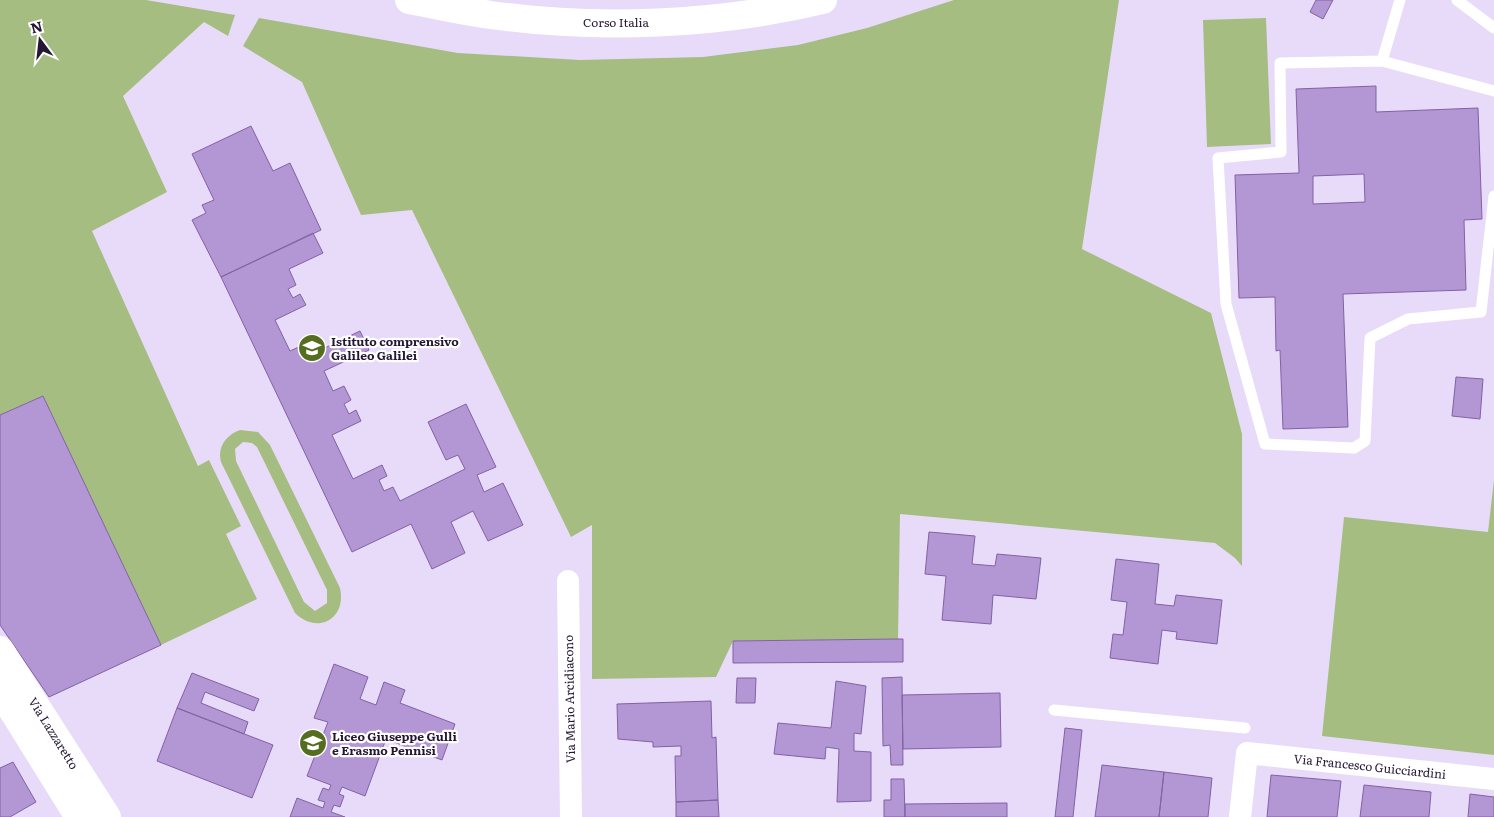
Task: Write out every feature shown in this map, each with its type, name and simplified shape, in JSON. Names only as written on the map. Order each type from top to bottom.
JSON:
[{"type":"street","name":"Corso Italia","points":[[409,0],[492,16],[577,22],[645,22],[781,10],[823,0]]},
{"type":"street","name":"Via Mario Arcidiacono","points":[[568,581],[571,817]]},
{"type":"street","name":"Via Lazzaretto","points":[[0,650],[108,817]]},
{"type":"street","name":"Via Lazzaretto","points":[[0,690],[79,817]]},
{"type":"street","name":"Via Francesco Guicciardini","points":[[1240,817],[1247,753],[1494,779]]},
{"type":"lane","points":[[1382,61],[1400,0]]},
{"type":"lane","points":[[1457,0],[1494,28]]},
{"type":"lane","points":[[1494,91],[1382,61],[1280,64],[1281,152],[1218,158],[1226,304],[1265,444],[1354,448],[1365,441],[1370,338],[1408,318],[1481,312],[1494,196]]},
{"type":"lane","points":[[1054,710],[1245,728]]},
{"type":"green space","points":[[0,0],[146,0],[235,15],[228,36],[204,22],[123,96],[167,192],[92,231],[198,466],[209,460],[241,526],[226,534],[257,599],[161,645],[43,396],[0,415]]},
{"type":"green space","points":[[954,0],[1119,0],[1082,249],[1211,313],[1242,434],[1242,566],[1235,558],[1215,543],[900,514],[898,639],[733,641],[716,677],[592,679],[592,525],[571,537],[412,210],[361,215],[302,82],[243,46],[259,18],[458,53],[580,60],[703,57],[798,45],[867,28]]},
{"type":"green space","points":[[1266,18],[1271,144],[1207,147],[1203,20]]},
{"type":"green space","points":[[240,430],[258,432],[270,445],[340,588],[341,599],[339,608],[335,615],[328,620],[321,623],[312,623],[295,613],[221,462],[220,451],[224,442]],"holes":[[[243,442],[252,443],[257,447],[327,590],[327,603],[315,611],[304,602],[236,461],[235,449]]]},
{"type":"green space","points":[[1494,480],[1494,755],[1322,736],[1344,517],[1488,532]]},
{"type":"building","points":[[1316,0],[1333,0],[1323,19],[1310,12]]},
{"type":"building","points":[[1376,86],[1376,112],[1478,108],[1482,219],[1464,220],[1466,290],[1343,294],[1348,427],[1283,429],[1280,350],[1276,351],[1275,297],[1239,298],[1235,175],[1299,173],[1296,89]],"holes":[[[1364,174],[1365,202],[1313,204],[1313,176]]]},
{"type":"building","points":[[251,126],[273,171],[290,163],[321,230],[221,277],[192,220],[206,213],[202,205],[214,200],[192,154]]},
{"type":"building","points":[[313,233],[323,253],[289,269],[296,285],[288,289],[293,298],[300,294],[306,305],[275,320],[290,351],[301,346],[306,357],[360,331],[369,350],[324,371],[333,391],[344,386],[351,400],[344,404],[349,414],[356,410],[361,421],[332,435],[353,479],[382,465],[387,476],[379,480],[384,491],[393,487],[400,501],[465,469],[458,455],[446,460],[428,422],[466,404],[496,467],[477,475],[484,492],[503,483],[523,525],[488,541],[473,511],[451,522],[465,553],[432,569],[411,524],[352,552],[221,277]]},
{"type":"building","points":[[1456,377],[1483,379],[1480,419],[1452,416]]},
{"type":"building","points":[[43,396],[161,645],[49,697],[0,625],[0,415]]},
{"type":"building","points":[[929,532],[975,536],[972,564],[995,566],[997,554],[1041,558],[1036,599],[993,595],[991,624],[942,620],[946,576],[925,574]]},
{"type":"building","points":[[1116,559],[1159,564],[1155,604],[1174,606],[1176,595],[1222,600],[1217,644],[1176,639],[1177,632],[1162,630],[1158,664],[1110,658],[1113,634],[1123,635],[1127,602],[1111,600]]},
{"type":"building","points":[[903,639],[903,662],[733,663],[733,641]]},
{"type":"building","points":[[334,664],[368,677],[360,699],[376,705],[384,682],[405,690],[400,703],[455,724],[442,760],[386,739],[365,796],[342,787],[339,794],[344,796],[340,807],[334,805],[331,812],[345,817],[290,817],[297,798],[323,808],[325,802],[318,800],[323,788],[329,790],[331,785],[307,776],[328,722],[314,718]]},
{"type":"building","points":[[192,673],[259,699],[254,711],[205,692],[201,703],[248,722],[244,734],[177,708]]},
{"type":"building","points":[[902,677],[903,765],[891,765],[890,745],[883,746],[882,678]]},
{"type":"building","points":[[737,678],[756,678],[755,703],[736,703]]},
{"type":"building","points":[[836,681],[866,686],[861,734],[854,733],[854,751],[871,752],[871,801],[837,802],[839,749],[826,747],[825,759],[774,754],[778,723],[831,728]]},
{"type":"building","points":[[1000,693],[1001,747],[903,749],[902,695]]},
{"type":"building","points":[[711,701],[712,738],[716,737],[718,800],[676,802],[675,756],[681,756],[681,746],[653,747],[653,742],[618,739],[617,704]]},
{"type":"building","points":[[177,708],[273,745],[252,798],[157,761]]},
{"type":"building","points":[[1065,728],[1082,730],[1073,817],[1055,817]]},
{"type":"building","points":[[13,762],[36,802],[10,817],[0,817],[0,768]]},
{"type":"building","points":[[1102,765],[1164,772],[1159,817],[1095,817]]},
{"type":"building","points":[[1164,772],[1212,778],[1208,817],[1159,817]]},
{"type":"building","points":[[1271,775],[1341,781],[1337,817],[1267,817]]},
{"type":"building","points":[[891,779],[904,779],[905,817],[884,817],[884,800],[891,800]]},
{"type":"building","points":[[1364,785],[1431,792],[1429,817],[1360,817]]},
{"type":"building","points":[[1470,794],[1494,797],[1494,817],[1468,817]]},
{"type":"building","points":[[718,800],[719,817],[676,817],[676,802]]},
{"type":"building","points":[[1007,803],[1007,817],[905,817],[905,804]]},
{"type":"place","name":"Istituto comprensivo Galileo Galilei","points":[[312,348]]},
{"type":"place","name":"Liceo Giuseppe Gulli e Erasmo Pennisi","points":[[313,743]]}]
